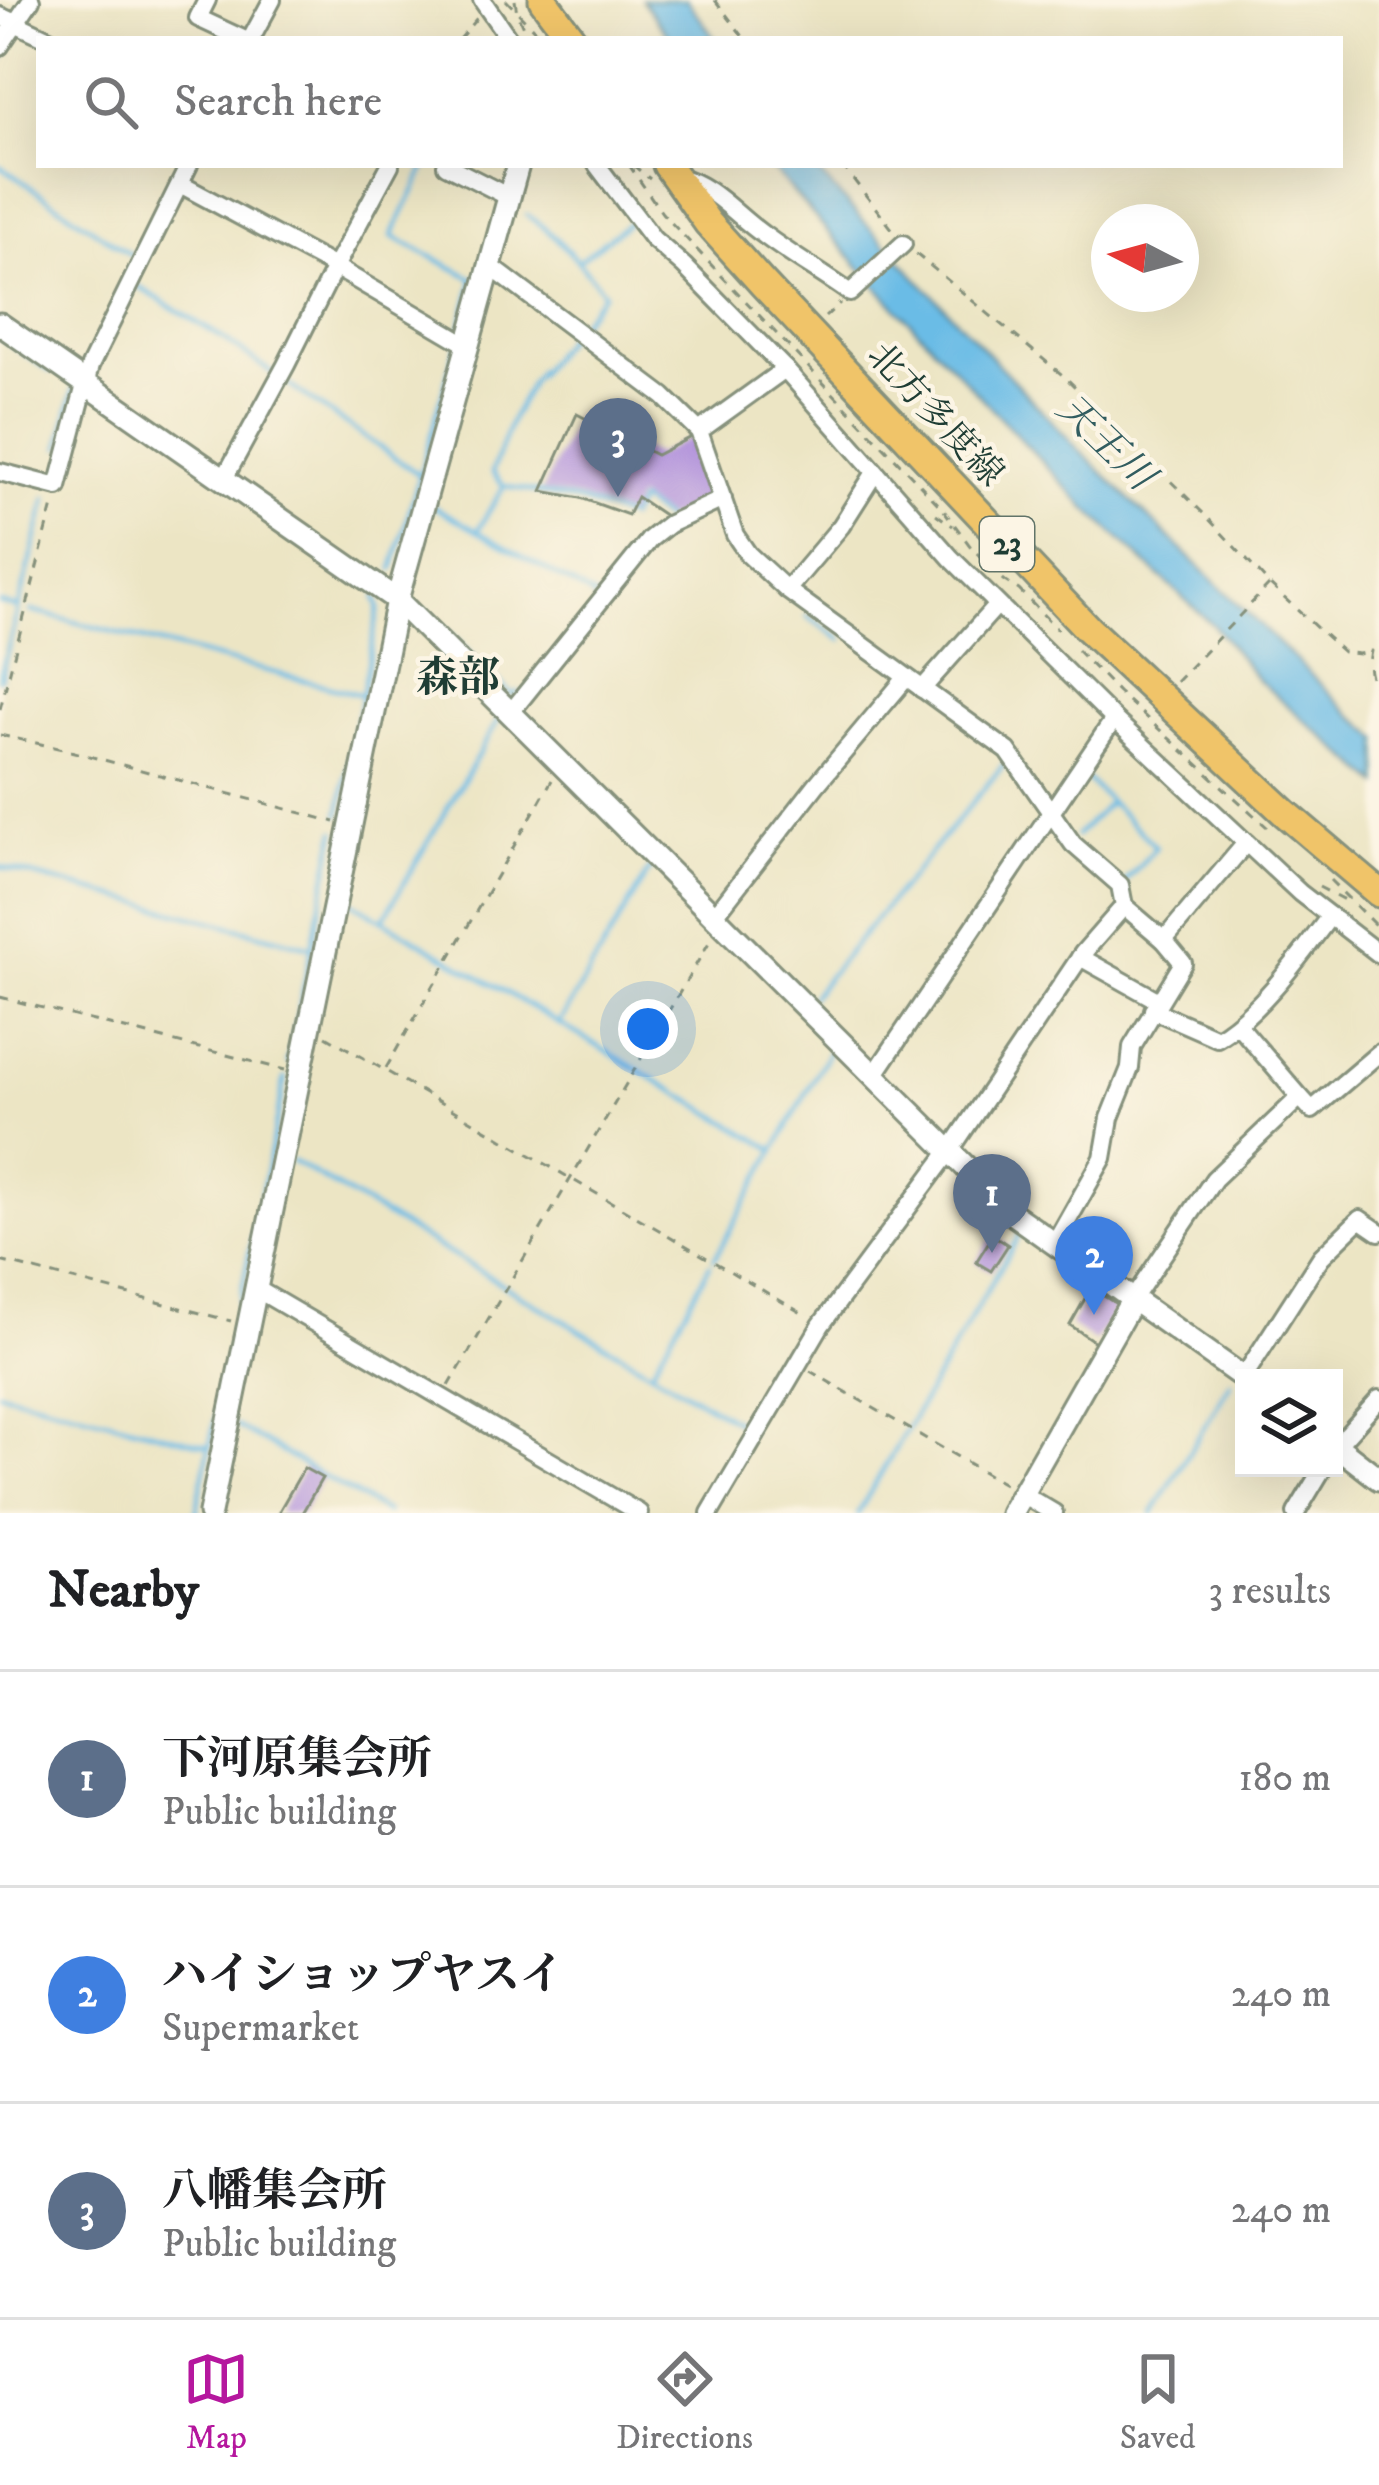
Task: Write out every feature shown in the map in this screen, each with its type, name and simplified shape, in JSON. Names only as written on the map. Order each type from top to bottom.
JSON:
[{"type":"main road","points":[[543,0],[570,36]]},
{"type":"main road","name":"北方多度線","points":[[671,171],[708,224],[1088,629],[1285,814],[1379,893]]},
{"type":"street","points":[[0,46],[8,20],[31,0]]},
{"type":"street","points":[[206,0],[198,18],[240,36]]},
{"type":"street","points":[[249,36],[272,0]]},
{"type":"street","points":[[484,3],[507,36]]},
{"type":"street","points":[[8,20],[43,36]]},
{"type":"street","points":[[0,472],[58,487],[90,366],[188,168]]},
{"type":"street","points":[[224,479],[388,168]]},
{"type":"street","points":[[452,168],[509,197]]},
{"type":"street","points":[[210,1513],[397,600],[517,168]]},
{"type":"street","points":[[599,168],[653,239],[785,369],[874,474],[997,605],[1300,893],[1379,955]]},
{"type":"street","points":[[671,171],[712,193],[764,236],[856,287],[903,244]]},
{"type":"street","points":[[180,184],[466,344]]},
{"type":"street","points":[[490,266],[663,396],[698,431],[735,535],[748,554],[787,590],[1008,751],[1073,844],[1120,885],[1124,906],[1183,963],[1132,1047],[1103,1158],[1055,1243]]},
{"type":"street","points":[[0,324],[397,600],[1014,1215],[1235,1372]]},
{"type":"street","points":[[698,431],[785,369]]},
{"type":"street","points":[[787,590],[842,526],[874,474]]},
{"type":"street","points":[[511,712],[650,539],[669,524],[723,499]]},
{"type":"street","points":[[718,918],[817,784],[997,605]]},
{"type":"street","points":[[875,1074],[1114,719]]},
{"type":"street","points":[[1164,940],[1246,843]]},
{"type":"street","points":[[710,1513],[821,1325],[949,1152],[1080,957],[1124,906]]},
{"type":"street","points":[[1080,957],[1217,1037],[1239,1026],[1330,916]]},
{"type":"street","points":[[1239,1026],[1312,1110],[1376,1063]]},
{"type":"street","points":[[1054,1513],[1017,1504],[1133,1299],[1214,1179],[1300,1097]]},
{"type":"street","points":[[1250,1369],[1322,1257],[1360,1219],[1379,1232]]},
{"type":"street","points":[[255,1288],[639,1513]]},
{"type":"street","points":[[1343,1437],[1379,1399]]},
{"type":"street","points":[[1343,1452],[1379,1479]]},
{"type":"street","points":[[1296,1513],[1317,1477]]},
{"type":"path","points":[[506,0],[541,36]]},
{"type":"path","points":[[515,0],[527,36]]},
{"type":"path","points":[[715,0],[743,36]]},
{"type":"path","points":[[461,36],[484,3]]},
{"type":"path","points":[[844,168],[903,244],[1066,378],[1269,584],[1343,652],[1371,651],[1368,664],[1373,685],[1379,689]]},
{"type":"path","points":[[809,333],[856,287]]},
{"type":"path","points":[[0,709],[58,487]]},
{"type":"path","points":[[938,516],[972,540]]},
{"type":"path","points":[[1162,696],[1269,584]]},
{"type":"path","points":[[0,735],[349,826]]},
{"type":"path","points":[[385,1070],[562,763]]},
{"type":"path","points":[[441,1399],[718,918]]},
{"type":"path","points":[[0,997],[298,1073]]},
{"type":"path","points":[[309,1026],[821,1325]]},
{"type":"path","points":[[0,1261],[248,1325]]},
{"type":"path","points":[[798,1364],[1017,1504]]},
{"type":"water","points":[[642,0],[687,0],[713,36],[669,36]]},
{"type":"water","points":[[772,168],[814,168],[1077,448],[1379,738],[1379,784],[1258,680],[1215,627],[1086,508]]},
{"type":"building","points":[[577,414],[656,455],[693,436],[714,497],[668,518],[637,497],[628,515],[581,498],[542,491]]},
{"type":"building","points":[[993,1235],[1008,1245],[991,1271],[976,1262]]},
{"type":"building","points":[[1091,1288],[1118,1305],[1095,1342],[1070,1325]]},
{"type":"building","points":[[304,1468],[322,1478],[302,1513],[278,1513]]},
{"type":"waterway","points":[[0,61],[10,46]]},
{"type":"waterway","points":[[0,166],[136,258],[134,262]]},
{"type":"waterway","points":[[426,168],[392,236],[474,279],[461,328]]},
{"type":"waterway","points":[[527,215],[559,241],[604,293],[579,323]]},
{"type":"waterway","points":[[581,259],[629,222]]},
{"type":"waterway","points":[[137,286],[274,374]]},
{"type":"waterway","points":[[572,331],[531,382],[511,420],[492,472],[504,486],[477,531],[593,599]]},
{"type":"waterway","points":[[0,337],[50,371]]},
{"type":"waterway","points":[[393,569],[456,346]]},
{"type":"waterway","points":[[283,381],[417,473]]},
{"type":"waterway","points":[[60,447],[74,388]]},
{"type":"waterway","points":[[505,486],[583,502],[629,518],[639,501],[665,519]]},
{"type":"waterway","points":[[0,679],[47,498]]},
{"type":"waterway","points":[[433,506],[477,531]]},
{"type":"waterway","points":[[339,815],[379,607],[376,597]]},
{"type":"waterway","points":[[0,603],[18,608]]},
{"type":"waterway","points":[[31,611],[362,695]]},
{"type":"waterway","points":[[423,613],[512,695],[518,692]]},
{"type":"waterway","points":[[807,616],[842,640]]},
{"type":"waterway","points":[[384,918],[501,715]]},
{"type":"waterway","points":[[812,996],[1006,762]]},
{"type":"waterway","points":[[1083,776],[1156,847],[1124,883]]},
{"type":"waterway","points":[[1076,836],[1110,802]]},
{"type":"waterway","points":[[288,1062],[336,831]]},
{"type":"waterway","points":[[559,1024],[652,865]]},
{"type":"waterway","points":[[0,867],[311,947]]},
{"type":"waterway","points":[[344,901],[775,1150],[835,1046]]},
{"type":"waterway","points":[[237,1314],[285,1078]]},
{"type":"waterway","points":[[714,1259],[775,1150]]},
{"type":"waterway","points":[[292,1161],[749,1429]]},
{"type":"waterway","points":[[858,1513],[1020,1234]]},
{"type":"waterway","points":[[652,1370],[710,1265]]},
{"type":"waterway","points":[[196,1513],[233,1331]]},
{"type":"waterway","points":[[1153,1513],[1231,1382]]},
{"type":"waterway","points":[[0,1392],[209,1446]]},
{"type":"waterway","points":[[236,1426],[387,1513]]},
{"type":"place","name":"八幡集会所","points":[[618,497]]},
{"type":"place","name":"下河原集会所","points":[[992,1253]]},
{"type":"place","name":"ハイショップヤスイ","points":[[1094,1315]]},
{"type":"district","name":"森部","points":[[458,679]]},
{"type":"water label","name":"天王川","points":[[1105,443]]}]
